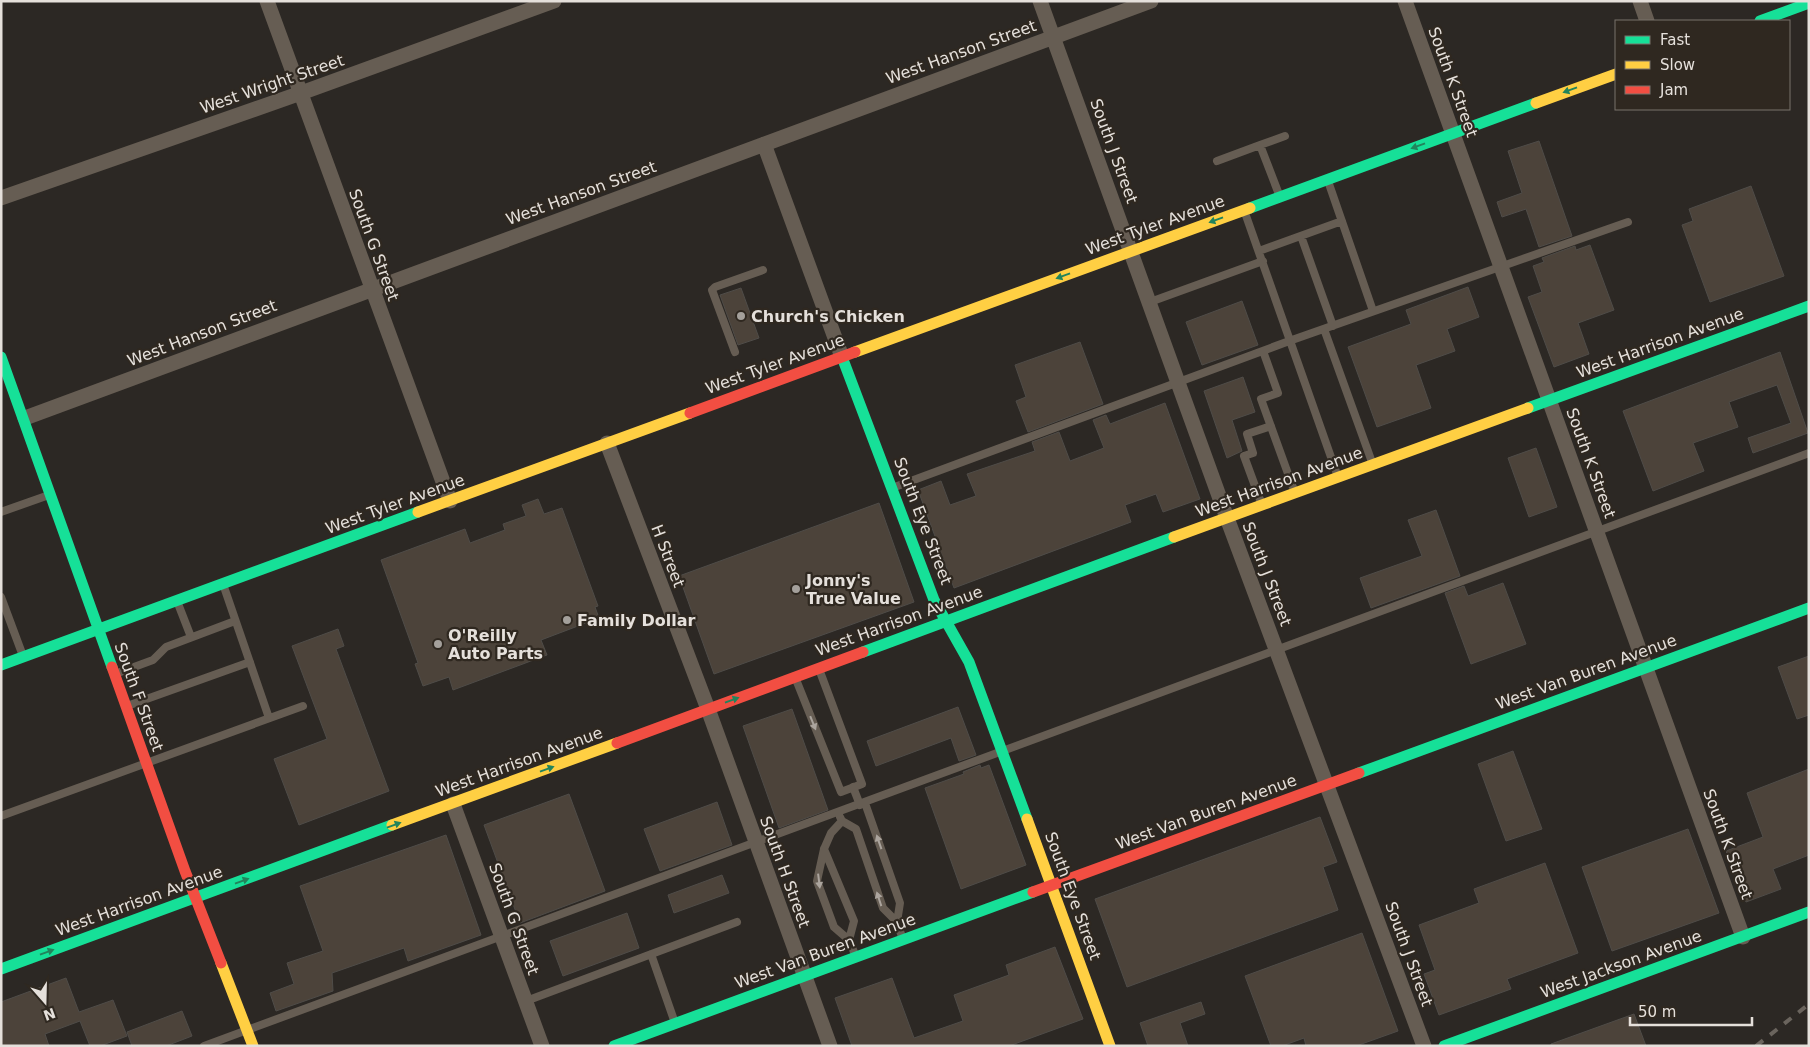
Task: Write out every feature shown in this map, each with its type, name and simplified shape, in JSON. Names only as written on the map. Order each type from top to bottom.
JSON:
[{"type":"main road","points":[[1763,20],[1809,3]]},
{"type":"main road","name":"West Tyler Avenue","points":[[1,665],[1615,74]]},
{"type":"main road","name":"West Harrison Avenue","points":[[1,969],[1338,477],[1809,306]]},
{"type":"main road","name":"South Eye Street","points":[[842,357],[934,600],[948,621],[969,662],[1110,1046]]},
{"type":"main road","name":"South F Street","points":[[2,360],[25,418],[97,629],[145,762],[253,1046]]},
{"type":"main road","name":"West Van Buren Avenue","points":[[614,1046],[1809,608]]},
{"type":"main road","name":"West Jackson Avenue","points":[[1444,1046],[1809,912]]},
{"type":"street","name":"South G Street","points":[[268,1],[371,289],[450,501]]},
{"type":"street","name":"West Wright Street","points":[[1,198],[301,93],[554,1]]},
{"type":"street","name":"South J Street","points":[[1040,1],[1227,518],[1328,784],[1424,1046]]},
{"type":"street","name":"West Hanson Street","points":[[25,418],[1151,1]]},
{"type":"street","name":"South K Street","points":[[1405,1],[1742,937]]},
{"type":"street","points":[[1640,1],[1647,20]]},
{"type":"street","name":"South Eye Street","points":[[764,144],[842,357]]},
{"type":"street","name":"H Street","points":[[607,443],[708,709]]},
{"type":"street","name":"South H Street","points":[[708,709],[830,1046]]},
{"type":"street","name":"South G Street","points":[[453,804],[542,1046]]},
{"type":"lane","points":[[1217,160],[1285,136]]},
{"type":"lane","points":[[1260,145],[1280,197]]},
{"type":"lane","points":[[1328,179],[1373,312]]},
{"type":"lane","points":[[1244,210],[1292,340],[1338,477]]},
{"type":"lane","points":[[1259,251],[1342,222]]},
{"type":"lane","points":[[891,488],[1292,340],[1502,268],[1628,222]]},
{"type":"lane","points":[[1301,236],[1333,326]]},
{"type":"lane","points":[[1150,302],[1263,261]]},
{"type":"lane","points":[[735,352],[712,290],[715,286],[763,270]]},
{"type":"lane","points":[[1324,329],[1373,465]]},
{"type":"lane","points":[[1263,351],[1278,393],[1261,399],[1295,493]]},
{"type":"lane","points":[[1262,505],[1244,456],[1253,453],[1246,434],[1271,426]]},
{"type":"lane","points":[[204,1046],[1809,453]]},
{"type":"lane","points":[[1,512],[51,494]]},
{"type":"lane","points":[[223,584],[269,718]]},
{"type":"lane","points":[[1,597],[23,656]]},
{"type":"lane","points":[[177,601],[191,637]]},
{"type":"lane","points":[[113,674],[153,660],[166,646],[236,620]]},
{"type":"lane","points":[[125,706],[250,662]]},
{"type":"lane","points":[[795,677],[841,792],[862,784],[819,668]]},
{"type":"lane","points":[[1,816],[303,706]]},
{"type":"lane","points":[[853,787],[862,804],[900,903],[897,922]]},
{"type":"lane","points":[[839,812],[842,821],[856,829],[883,908],[897,922],[903,940]]},
{"type":"lane","points":[[842,821],[831,833],[824,848],[817,881],[834,927],[849,940],[856,957]]},
{"type":"lane","points":[[824,848],[854,921],[849,940]]},
{"type":"lane","points":[[526,1001],[737,922]]},
{"type":"lane","points":[[651,954],[674,1024]]},
{"type":"building","points":[[1539,141],[1572,236],[1539,247],[1526,209],[1502,217],[1497,202],[1522,193],[1508,151]]},
{"type":"building","points":[[1751,186],[1784,276],[1710,302],[1682,225],[1693,221],[1689,209]]},
{"type":"building","points":[[1590,245],[1614,310],[1578,323],[1589,354],[1554,367],[1528,297],[1542,292],[1533,266],[1544,262],[1542,258],[1575,246],[1576,250]]},
{"type":"building","points":[[1468,287],[1479,317],[1447,329],[1455,351],[1416,365],[1431,408],[1377,427],[1348,347],[1411,324],[1406,310]]},
{"type":"building","name":"Church's Chicken","points":[[741,288],[759,338],[738,345],[720,295]]},
{"type":"building","points":[[1242,301],[1258,345],[1202,365],[1186,322]]},
{"type":"building","points":[[1080,342],[1103,404],[1028,432],[1016,401],[1026,397],[1015,365]]},
{"type":"building","points":[[1780,352],[1808,433],[1753,453],[1748,438],[1791,423],[1777,385],[1729,402],[1738,427],[1693,443],[1704,471],[1653,491],[1623,411]]},
{"type":"building","points":[[1243,377],[1255,412],[1232,420],[1242,451],[1227,458],[1204,391]]},
{"type":"building","points":[[1165,403],[1200,499],[1163,512],[1156,494],[1125,505],[1131,522],[954,588],[918,490],[941,481],[950,505],[976,496],[967,474],[1035,451],[1032,442],[1059,432],[1070,461],[1104,448],[1093,420],[1106,415],[1110,424]]},
{"type":"building","points":[[1536,448],[1557,507],[1529,517],[1508,458]]},
{"type":"building","points":[[538,499],[544,514],[562,508],[598,606],[595,607],[599,618],[541,640],[547,655],[453,690],[449,677],[423,686],[415,664],[418,663],[381,560],[465,529],[470,543],[505,530],[503,524],[526,516],[522,505]]},
{"type":"building","name":"Jonny's True Value","points":[[879,503],[914,602],[714,674],[679,576]]},
{"type":"building","points":[[1436,510],[1460,576],[1371,608],[1360,578],[1422,556],[1408,520]]},
{"type":"building","points":[[1503,583],[1526,644],[1471,664],[1445,593],[1464,586],[1468,596]]},
{"type":"building","points":[[338,629],[344,646],[336,649],[389,791],[299,825],[274,759],[327,739],[292,646]]},
{"type":"building","points":[[1809,656],[1809,715],[1797,719],[1778,667]]},
{"type":"building","points":[[958,707],[976,755],[959,761],[951,738],[876,766],[867,741]]},
{"type":"building","points":[[792,709],[828,810],[779,828],[743,726]]},
{"type":"building","points":[[1513,751],[1542,829],[1506,841],[1478,764]]},
{"type":"building","points":[[980,765],[981,768],[989,765],[1026,865],[961,889],[925,788],[964,774],[963,772]]},
{"type":"building","points":[[1809,769],[1809,855],[1773,869],[1781,889],[1746,902],[1726,851],[1763,837],[1747,793]]},
{"type":"building","points":[[569,794],[605,891],[520,923],[484,825]]},
{"type":"building","points":[[717,802],[732,845],[660,871],[644,829]]},
{"type":"building","points":[[1320,817],[1337,862],[1323,867],[1338,910],[1127,987],[1095,899]]},
{"type":"building","points":[[1688,829],[1719,913],[1612,951],[1582,867]]},
{"type":"building","points":[[446,835],[481,935],[408,961],[404,948],[332,973],[333,991],[276,1011],[270,993],[294,984],[287,963],[323,951],[300,886]]},
{"type":"building","points":[[1545,863],[1578,953],[1507,979],[1511,989],[1439,1015],[1424,974],[1435,970],[1419,925],[1479,903],[1474,889]]},
{"type":"building","points":[[722,875],[729,893],[674,913],[668,895]]},
{"type":"building","points":[[627,913],[639,948],[563,976],[550,941]]},
{"type":"building","points":[[1362,933],[1398,1031],[1356,1046],[1306,1046],[1304,1038],[1282,1046],[1271,1046],[1245,976]]},
{"type":"building","points":[[1055,947],[1083,1019],[1009,1046],[852,1046],[835,998],[892,978],[914,1038],[963,1021],[954,995],[1009,975],[1006,965]]},
{"type":"building","points":[[66,978],[79,1012],[113,1000],[127,1036],[100,1046],[90,1046],[80,1021],[45,1034],[49,1046],[1,1046],[1,1002]]},
{"type":"building","points":[[1201,1002],[1205,1014],[1180,1023],[1188,1046],[1148,1046],[1140,1023]]},
{"type":"building","points":[[182,1011],[192,1036],[166,1046],[132,1046],[127,1032]]},
{"type":"building","points":[[1634,1014],[1646,1046],[1551,1046],[1551,1044]]},
{"type":"railway","points":[[1756,1046],[1809,1004]]},
{"type":"traffic: fast","points":[[1763,20],[1809,3]]},
{"type":"traffic: fast","points":[[1250,208],[1536,103]]},
{"type":"traffic: fast","points":[[1528,408],[1809,306]]},
{"type":"traffic: fast","points":[[1,357],[112,667]]},
{"type":"traffic: fast","points":[[842,357],[934,600],[969,662],[1027,819]]},
{"type":"traffic: fast","points":[[1,665],[418,512]]},
{"type":"traffic: fast","points":[[863,652],[1174,537]]},
{"type":"traffic: fast","points":[[1359,773],[1809,608]]},
{"type":"traffic: fast","points":[[1,969],[392,825]]},
{"type":"traffic: fast","points":[[614,1046],[1033,892]]},
{"type":"traffic: fast","points":[[1444,1046],[1809,912]]},
{"type":"traffic: slow","points":[[1536,103],[1615,74]]},
{"type":"traffic: slow","points":[[855,352],[1250,208]]},
{"type":"traffic: slow","points":[[1174,537],[1528,408]]},
{"type":"traffic: slow","points":[[418,512],[690,413]]},
{"type":"traffic: slow","points":[[392,825],[617,743]]},
{"type":"traffic: slow","points":[[1027,819],[1110,1046]]},
{"type":"traffic: slow","points":[[221,963],[253,1046]]},
{"type":"traffic: jam","points":[[690,413],[855,352]]},
{"type":"traffic: jam","points":[[617,743],[863,652]]},
{"type":"traffic: jam","points":[[112,667],[185,871],[221,963]]},
{"type":"traffic: jam","points":[[1033,892],[1359,773]]},
{"type":"place","name":"Church's Chicken","points":[[741,316]]},
{"type":"place","name":"Jonny's True Value","points":[[796,589]]},
{"type":"place","name":"Family Dollar","points":[[567,620]]},
{"type":"place","name":"O'Reilly Auto Parts","points":[[438,644]]}]
